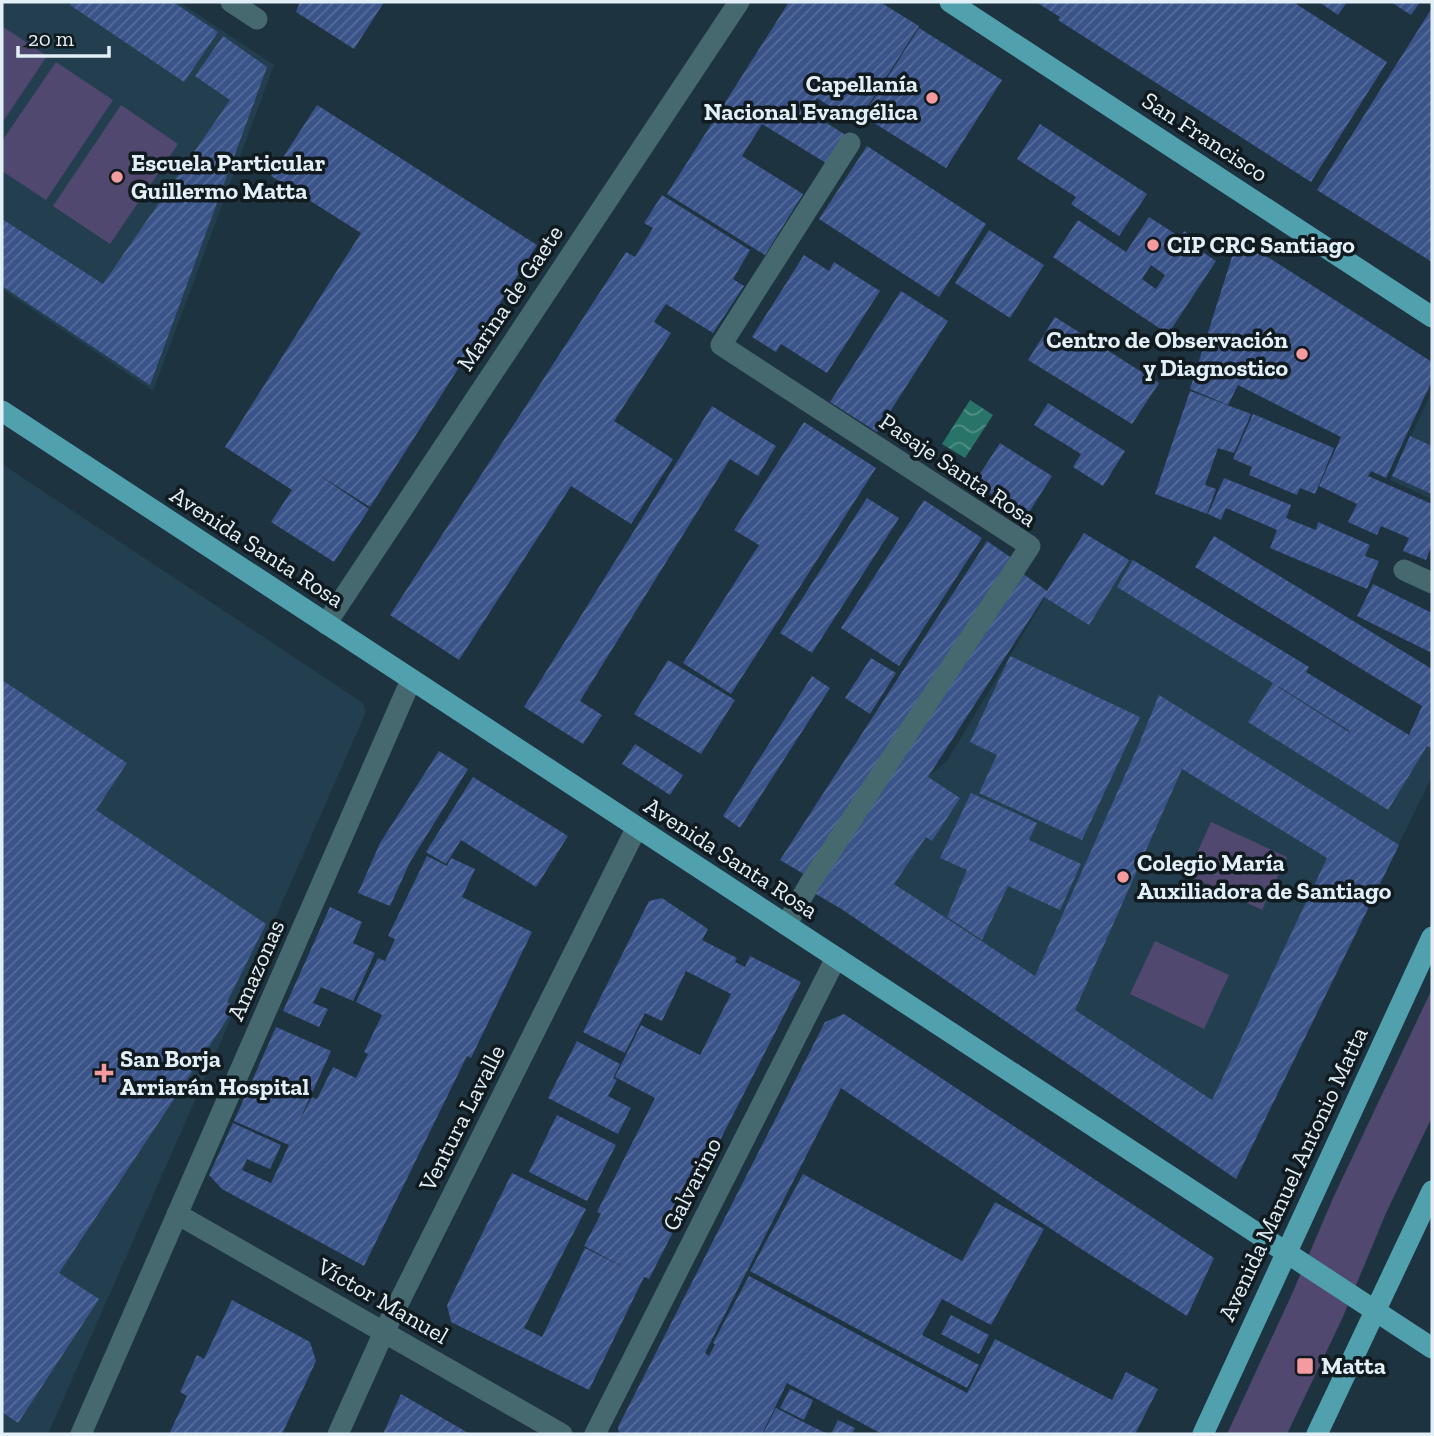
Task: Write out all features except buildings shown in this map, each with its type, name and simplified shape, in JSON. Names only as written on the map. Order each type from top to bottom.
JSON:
[{"type":"main road","name":"San Francisco","points":[[950,2],[1432,317]]},
{"type":"main road","name":"Avenida Santa Rosa","points":[[2,411],[1432,1348]]},
{"type":"main road","name":"Avenida Manuel Antonio Matta","points":[[1202,1434],[1432,937]]},
{"type":"main road","points":[[1317,1434],[1432,1191]]},
{"type":"street","points":[[231,2],[257,19]]},
{"type":"street","name":"Marina de Gaete","points":[[326,624],[739,2]]},
{"type":"street","name":"Pasaje Santa Rosa","points":[[786,925],[818,871],[1030,546],[721,345],[850,143]]},
{"type":"street","points":[[1404,570],[1432,583]]},
{"type":"street","name":"Amazonas","points":[[81,1434],[411,680]]},
{"type":"street","name":"Ventura Lavalle","points":[[338,1434],[384,1332],[636,827]]},
{"type":"street","name":"Galvarino","points":[[594,1434],[836,958]]},
{"type":"street","name":"Víctor Manuel","points":[[177,1214],[562,1434]]},
{"type":"shaded area","name":"Escuela Particular Guillermo Matta","points":[[2,2],[179,2],[274,65],[153,391],[2,289]]},
{"type":"shaded area","points":[[2,26],[47,56],[2,123]]},
{"type":"shaded area","points":[[56,62],[113,100],[46,200],[2,171],[2,141]]},
{"type":"shaded area","points":[[121,105],[178,144],[110,244],[53,206]]},
{"type":"shaded area","points":[[1432,391],[1432,499],[1390,480]]},
{"type":"shaded area","name":"San Borja Arriarán Hospital","points":[[2,464],[363,703],[366,712],[48,1434],[2,1434]]},
{"type":"shaded area","name":"Colegio María Auxiliadora de Santiago","points":[[1084,533],[1309,667],[1306,672],[1432,749],[1432,776],[1236,1179],[843,910],[928,777],[947,761]]},
{"type":"shaded area","points":[[1211,822],[1287,857],[1262,910],[1187,875]]},
{"type":"shaded area","points":[[1155,941],[1229,975],[1204,1029],[1130,994]]},
{"type":"shaded area","points":[[1432,989],[1432,1117],[1386,1213],[1342,1319],[1287,1434],[1227,1434],[1334,1196]]},
{"type":"water","points":[[970,400],[993,415],[965,458],[942,444]]},
{"type":"place","name":"Capellanía Nacional Evangélica","points":[[932,98]]},
{"type":"place","name":"Escuela Particular Guillermo Matta","points":[[117,177]]},
{"type":"place","name":"CIP CRC Santiago","points":[[1153,245]]},
{"type":"place","name":"Centro de Observación y Diagnostico","points":[[1302,354]]},
{"type":"place","name":"Colegio María Auxiliadora de Santiago","points":[[1123,877]]},
{"type":"place","name":"San Borja Arriarán Hospital","points":[[104,1073]]},
{"type":"place","name":"Matta","points":[[1305,1366]]}]
